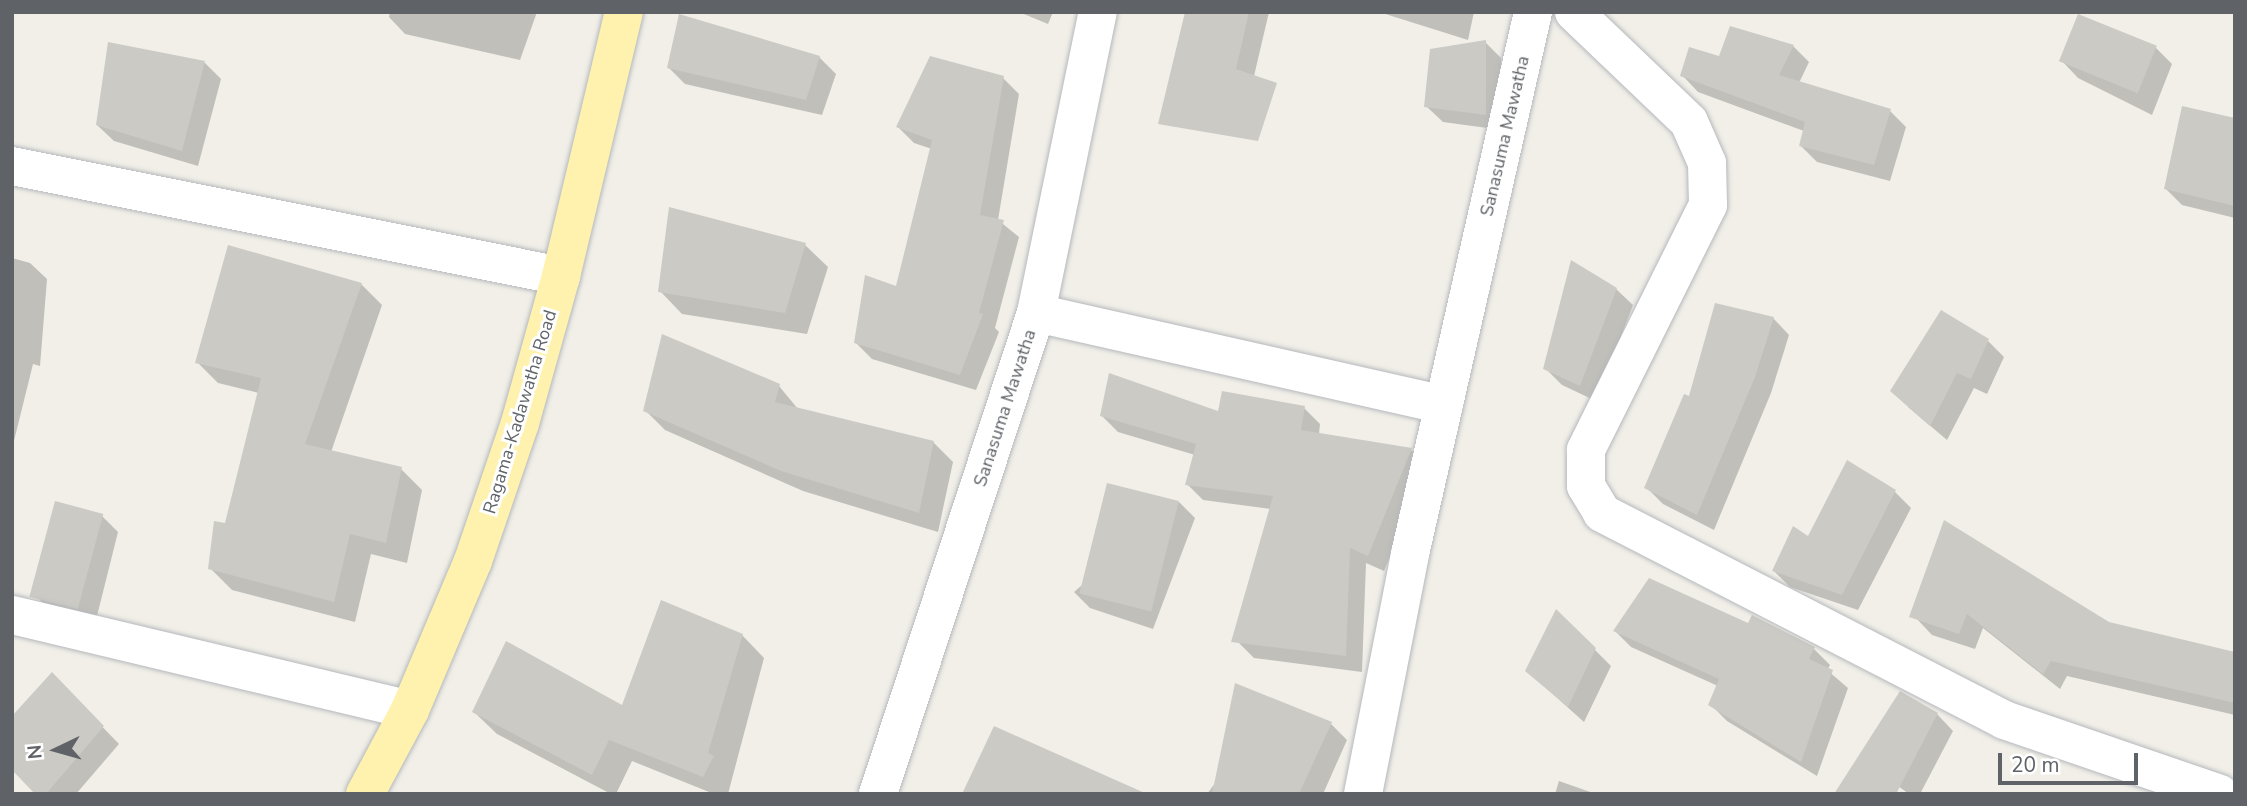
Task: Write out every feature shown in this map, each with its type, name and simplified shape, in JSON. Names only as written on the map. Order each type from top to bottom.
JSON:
[{"type":"main road","name":"Ragama-Kadawatha Road","points":[[365,794],[410,710],[473,561],[520,422],[561,276],[624,12]]},
{"type":"street","name":"Sanasuma Mawatha","points":[[878,794],[1036,313],[1098,12]]},
{"type":"street","name":"Sanasuma Mawatha","points":[[1368,792],[1444,405],[1534,12]]},
{"type":"street","points":[[1574,12],[1689,121],[1707,163],[1708,205],[1586,450],[1586,486],[1602,513],[2004,720],[2220,794]]},
{"type":"street","points":[[12,166],[561,276]]},
{"type":"street","points":[[1036,313],[1444,405]]},
{"type":"street","points":[[12,615],[410,710]]},
{"type":"building","points":[[1185,12],[1249,12],[1236,69],[1277,83],[1258,141],[1158,124]]},
{"type":"building","points":[[679,14],[820,56],[806,100],[667,68]]},
{"type":"building","points":[[2078,14],[2157,46],[2138,93],[2059,61]]},
{"type":"building","points":[[1730,26],[1794,45],[1779,75],[1891,109],[1874,165],[1799,146],[1805,122],[1680,76],[1689,47],[1719,56]]},
{"type":"building","points":[[1486,40],[1486,115],[1424,107],[1430,49]]},
{"type":"building","points":[[108,42],[205,61],[182,151],[96,125]]},
{"type":"building","points":[[930,56],[1004,76],[980,215],[1004,220],[979,313],[983,314],[960,375],[854,343],[865,275],[896,286],[932,140],[896,127]]},
{"type":"building","points":[[2182,106],[2235,118],[2235,206],[2164,189]]},
{"type":"building","points":[[669,207],[806,243],[785,313],[658,292]]},
{"type":"building","points":[[228,245],[362,283],[305,444],[402,467],[386,543],[350,534],[334,602],[208,569],[214,521],[225,523],[261,378],[195,363]]},
{"type":"building","points":[[1571,260],[1617,288],[1580,386],[1543,369]]},
{"type":"building","points":[[1715,303],[1774,317],[1755,377],[1697,515],[1644,488],[1684,394],[1689,396]]},
{"type":"building","points":[[1941,310],[1989,339],[1971,379],[1957,373],[1930,426],[1890,391]]},
{"type":"building","points":[[662,334],[780,384],[775,402],[934,441],[919,513],[781,471],[643,411]]},
{"type":"building","points":[[1109,373],[1218,411],[1222,391],[1305,406],[1301,430],[1412,448],[1368,556],[1350,548],[1346,656],[1231,642],[1273,496],[1185,485],[1196,444],[1100,416]]},
{"type":"building","points":[[1847,460],[1896,490],[1842,595],[1772,571],[1793,526],[1808,536]]},
{"type":"building","points":[[1107,483],[1179,501],[1151,612],[1079,594]]},
{"type":"building","points":[[55,501],[103,514],[78,610],[29,597]]},
{"type":"building","points":[[1944,520],[2109,622],[2235,652],[2235,703],[2051,661],[2043,674],[1967,614],[1959,634],[1909,617]]},
{"type":"building","points":[[1649,578],[1748,623],[1752,615],[1815,647],[1809,659],[1833,670],[1801,762],[1708,705],[1719,679],[1613,631]]},
{"type":"building","points":[[661,600],[743,634],[708,753],[714,756],[703,777],[609,740],[592,775],[472,712],[506,641],[622,705]]},
{"type":"building","points":[[1556,609],[1596,648],[1568,707],[1525,671]]},
{"type":"building","points":[[52,672],[104,726],[46,794],[35,794],[12,770],[12,716]]},
{"type":"building","points":[[1235,683],[1332,722],[1299,794],[1212,794]]},
{"type":"building","points":[[1900,691],[1938,713],[1896,794],[1834,794]]},
{"type":"building","points":[[994,726],[1147,794],[962,794]]}]
